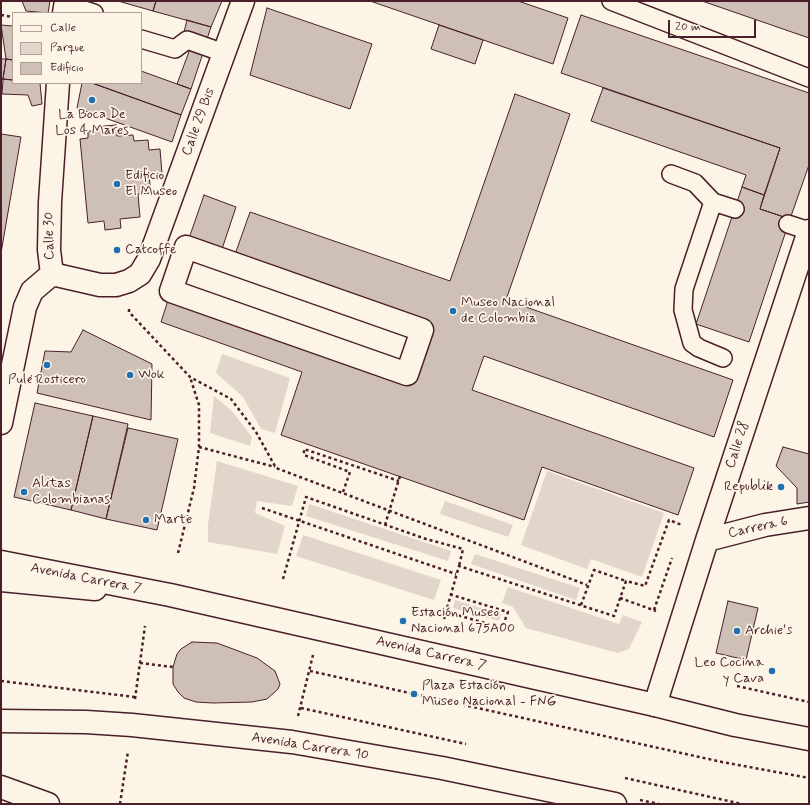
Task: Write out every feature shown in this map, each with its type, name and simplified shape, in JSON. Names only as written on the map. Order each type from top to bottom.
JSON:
[{"type":"street","name":"Calle 29 Bis","points":[[129,281],[140,274],[149,259],[243,1]]},
{"type":"street","name":"Calle 30","points":[[1,423],[25,307],[32,291],[52,274],[48,250],[58,84]]},
{"type":"street","name":"Calle 28","points":[[656,705],[707,540],[809,231]]},
{"type":"street","points":[[186,246],[422,330],[407,374],[171,291],[186,246]]},
{"type":"street","points":[[52,274],[100,285],[116,285],[129,281]]},
{"type":"street","name":"Carrera 6","points":[[707,540],[766,524],[809,518]]},
{"type":"street","name":"Avenida Carrera 7","points":[[1,562],[170,595],[656,705],[735,725],[809,739]]},
{"type":"street","name":"Avenida Carrera 7","points":[[1,580],[170,595]]},
{"type":"street","name":"Avenida Carrera 10","points":[[1,722],[86,722],[124,724],[292,742],[442,768],[615,804]]},
{"type":"street","points":[[1,787],[48,804]]},
{"type":"lane","points":[[611,1],[809,78]]},
{"type":"lane","points":[[65,6],[90,12]]},
{"type":"lane","points":[[142,39],[175,49],[187,40],[224,53]]},
{"type":"lane","points":[[671,174],[696,183],[713,202],[735,209]]},
{"type":"lane","points":[[713,202],[684,289],[683,304],[692,343],[699,348],[723,358]]},
{"type":"lane","points":[[788,224],[809,231]]},
{"type":"path","points":[[1,15],[12,17]]},
{"type":"path","points":[[129,281],[129,312],[190,376],[231,399],[256,432],[276,468]]},
{"type":"path","points":[[178,553],[194,488],[199,447],[199,405],[190,376]]},
{"type":"path","points":[[199,447],[276,468],[390,509],[587,585]]},
{"type":"path","points":[[343,492],[350,472],[304,455],[304,449],[399,481]]},
{"type":"path","points":[[385,524],[400,476]]},
{"type":"path","points":[[283,579],[306,497],[426,539],[464,550],[444,619]]},
{"type":"path","points":[[262,508],[456,574]]},
{"type":"path","points":[[581,605],[587,585],[594,570],[645,586],[669,520],[682,525],[680,532]]},
{"type":"path","points":[[654,610],[673,554]]},
{"type":"path","points":[[459,566],[614,616],[626,581]]},
{"type":"path","points":[[447,612],[502,628],[508,612],[452,595]]},
{"type":"path","points":[[620,598],[649,608]]},
{"type":"path","points":[[298,719],[315,650]]},
{"type":"path","points":[[140,663],[173,667]]},
{"type":"path","points":[[310,671],[722,762],[809,778]]},
{"type":"path","points":[[1,681],[135,697]]},
{"type":"path","points":[[737,686],[809,702]]},
{"type":"green space","points":[[222,354],[290,378],[275,433],[261,429],[243,397],[216,373]]},
{"type":"green space","points":[[214,396],[232,411],[252,437],[250,446],[210,433]]},
{"type":"green space","points":[[217,461],[298,486],[292,506],[257,501],[255,513],[285,526],[277,554],[208,542],[208,524]]},
{"type":"green space","points":[[547,471],[664,513],[642,577],[591,559],[587,569],[521,545]]},
{"type":"green space","points":[[445,501],[513,525],[508,537],[440,514]]},
{"type":"green space","points":[[309,504],[451,551],[448,561],[306,516]]},
{"type":"green space","points":[[303,535],[441,580],[434,600],[296,556]]},
{"type":"green space","points":[[475,554],[580,588],[576,600],[471,564]]},
{"type":"green space","points":[[508,587],[619,624],[623,615],[642,622],[629,649],[618,653],[526,628],[513,607],[502,603]]},
{"type":"green space","points":[[455,600],[501,614],[499,621],[453,608]]},
{"type":"building","points":[[22,1],[50,1],[48,12],[26,11]]},
{"type":"building","points":[[118,1],[156,1],[153,11]]},
{"type":"building","points":[[156,1],[222,1],[211,27],[153,11]]},
{"type":"building","points":[[370,1],[518,1],[568,18],[553,64]]},
{"type":"building","points":[[702,1],[809,1],[809,38]]},
{"type":"building","points":[[267,8],[372,44],[350,109],[250,75]]},
{"type":"building","points":[[581,15],[809,93],[809,165],[790,219],[760,209],[780,148],[561,73]]},
{"type":"building","points":[[187,20],[211,27],[207,39],[184,32]]},
{"type":"building","points":[[1,25],[12,26],[12,60],[6,59]]},
{"type":"building","points":[[439,25],[483,40],[475,64],[431,49]]},
{"type":"building","points":[[190,49],[203,53],[191,89],[177,84]]},
{"type":"building","points":[[1,59],[6,59],[3,79],[1,81]]},
{"type":"building","points":[[6,59],[12,60],[12,80],[3,79]]},
{"type":"building","points":[[142,71],[191,89],[181,115],[95,84],[142,84]]},
{"type":"building","points":[[3,79],[12,80],[12,84],[40,84],[42,104],[32,106],[28,95],[2,94]]},
{"type":"building","points":[[82,84],[95,84],[181,115],[172,142],[77,108]]},
{"type":"building","points":[[603,88],[780,148],[764,195],[742,187],[746,175],[591,121]]},
{"type":"building","name":"Museo Nacional de Colombia","points":[[515,94],[570,114],[506,300],[733,380],[714,437],[484,356],[472,390],[694,468],[678,515],[542,467],[524,520],[281,435],[302,372],[161,322],[171,291],[407,374],[422,330],[232,263],[250,212],[450,281]]},
{"type":"building","name":"Edificio El Museo","points":[[116,125],[117,136],[133,135],[134,141],[148,140],[149,150],[160,149],[162,174],[149,176],[151,193],[138,194],[140,217],[120,219],[121,228],[105,230],[104,221],[88,223],[80,139],[88,138],[88,131],[93,131],[93,127]]},
{"type":"building","points":[[1,134],[21,137],[1,253]]},
{"type":"building","points":[[742,187],[764,195],[760,209],[790,219],[749,342],[696,324]]},
{"type":"building","points":[[204,195],[236,207],[219,258],[186,247]]},
{"type":"building","points":[[83,330],[152,364],[151,420],[37,393],[45,351],[71,352]]},
{"type":"building","points":[[35,403],[93,416],[71,510],[14,497]]},
{"type":"building","points":[[93,416],[128,424],[106,519],[71,510]]},
{"type":"building","points":[[128,428],[178,439],[157,530],[106,519]]},
{"type":"building","points":[[783,447],[809,454],[809,502],[797,504],[797,488],[776,466]]},
{"type":"building","name":"Archie's","points":[[728,601],[758,608],[746,660],[716,653]]},
{"type":"building","points":[[192,642],[217,643],[257,658],[275,671],[280,684],[278,689],[267,699],[252,702],[196,702],[184,698],[173,684],[173,667],[177,654],[181,649]]},
{"type":"place","name":"La Boca De Los 4 Mares","points":[[92,100]]},
{"type":"place","name":"Edificio El Museo","points":[[117,184]]},
{"type":"place","name":"Catcoffe","points":[[117,250]]},
{"type":"place","name":"Museo Nacional de Colombia","points":[[453,311]]},
{"type":"place","name":"Pulë Rosticero","points":[[47,365]]},
{"type":"place","name":"Wok","points":[[130,375]]},
{"type":"place","name":"Republik","points":[[781,487]]},
{"type":"place","name":"Alitas Colombianas","points":[[24,492]]},
{"type":"place","name":"Marte","points":[[146,520]]},
{"type":"place","name":"Estación Museo Nacional 675A00","points":[[403,621]]},
{"type":"place","name":"Archie's","points":[[737,631]]},
{"type":"place","name":"Leo Cocina y Cava","points":[[772,671]]},
{"type":"place","name":"Plaza Estación Museo Nacional - FNG","points":[[414,694]]}]
